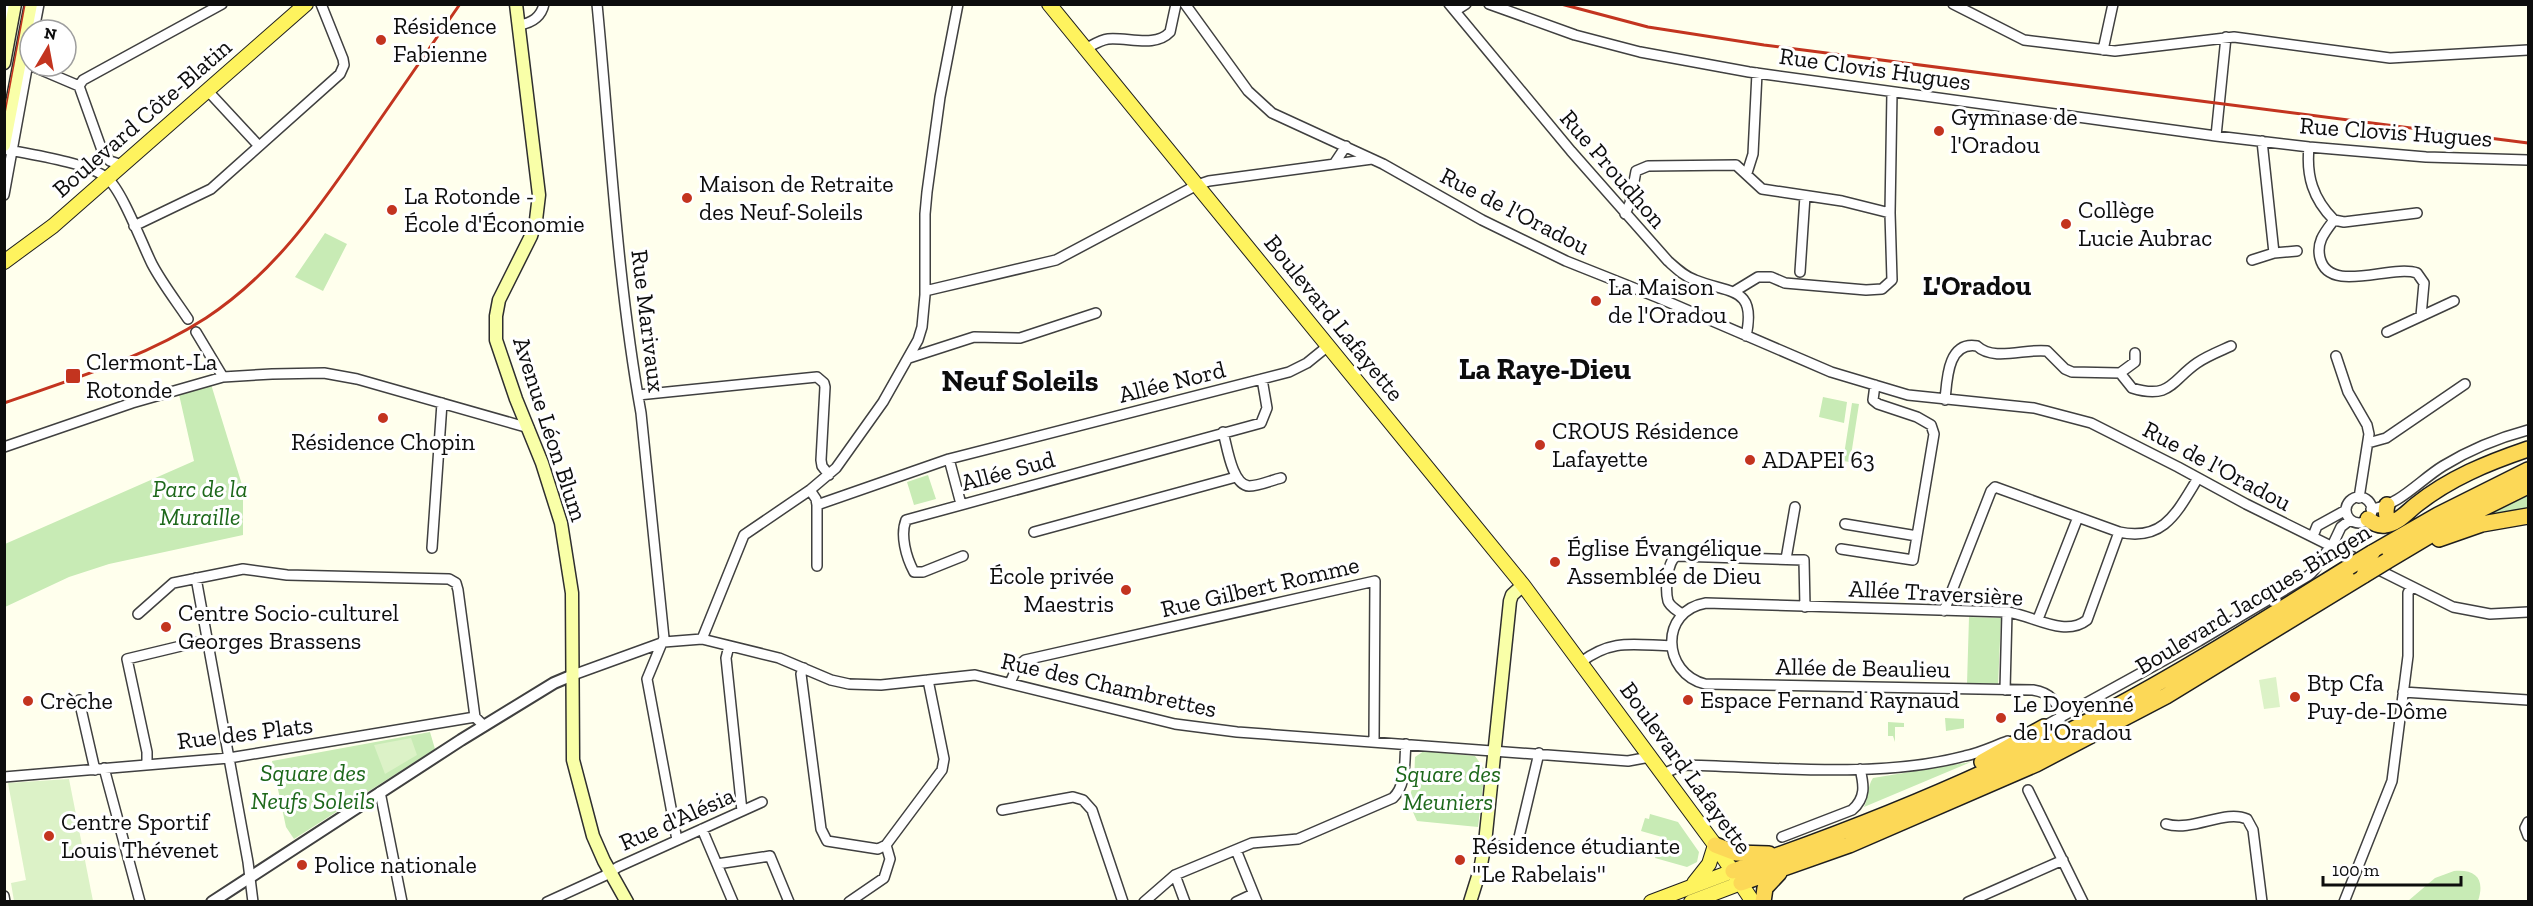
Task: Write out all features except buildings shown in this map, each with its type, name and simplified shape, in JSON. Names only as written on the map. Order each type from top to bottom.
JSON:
[{"type":"highway","points":[[2370,514],[2373,524],[2386,526],[2457,477],[2483,464],[2529,449]]},
{"type":"highway","name":"Boulevard Jacques Bingen","points":[[1784,861],[2100,716],[2203,658],[2372,553],[2438,515],[2529,470]]},
{"type":"highway","name":"Boulevard Jacques Bingen","points":[[1737,877],[1784,861],[1849,844],[1963,796],[2097,734],[2224,662],[2439,530],[2529,486]]},
{"type":"highway","points":[[2387,505],[2385,512],[2387,519],[2392,523]]},
{"type":"highway","points":[[2387,561],[2475,526],[2529,516]]},
{"type":"highway","points":[[1936,792],[1972,768],[2044,727]]},
{"type":"highway","points":[[1715,844],[1729,851],[1784,861],[1764,888],[1763,902]]},
{"type":"main road","points":[[4,63],[15,4]]},
{"type":"main road","points":[[7,148],[31,4]]},
{"type":"main road","name":"Avenue Léon Blum","points":[[516,4],[539,195],[531,236],[499,300],[495,329],[499,349],[554,495],[567,554],[572,593],[572,744],[575,771],[593,836],[609,872],[627,902]]},
{"type":"main road","name":"Boulevard Lafayette","points":[[1049,4],[1523,585],[1715,844],[1753,902]]},
{"type":"main road","name":"Boulevard Côte-Blatin","points":[[4,262],[53,226],[298,7]]},
{"type":"main road","points":[[1470,902],[1480,870],[1485,843],[1510,601],[1512,595],[1523,585]]},
{"type":"main road","points":[[1693,885],[1709,864],[1715,844]]},
{"type":"main road","points":[[1651,902],[1693,885],[1737,877]]},
{"type":"main road","points":[[1693,901],[1737,877]]},
{"type":"main road","points":[[1693,901],[1709,902]]},
{"type":"street","points":[[4,21],[8,4]]},
{"type":"street","points":[[79,86],[83,80],[222,4]]},
{"type":"street","points":[[134,225],[211,189],[343,70],[343,59],[321,4]]},
{"type":"street","points":[[519,25],[540,15],[544,4]]},
{"type":"street","name":"Rue Marivaux","points":[[597,4],[619,243],[638,395],[664,642]]},
{"type":"street","points":[[702,639],[744,535],[829,475],[883,402],[909,358],[922,327],[927,192],[940,97],[958,4]]},
{"type":"street","points":[[1085,49],[1109,39],[1160,40],[1170,32],[1176,4]]},
{"type":"street","name":"Rue de l'Oradou","points":[[1185,4],[1221,56],[1263,108],[1299,127],[1346,146],[1482,220],[1556,256],[1824,370],[1908,395],[2034,408],[2091,423],[2453,607],[2490,614],[2529,612]]},
{"type":"street","points":[[1452,8],[1466,4]]},
{"type":"street","name":"Rue Clovis Hugues","points":[[1489,4],[1575,35],[1640,52],[1756,73],[2309,147],[2426,157],[2529,160]]},
{"type":"street","points":[[1953,4],[2024,40],[2103,50],[2127,51],[2226,37],[2390,58],[2529,50]]},
{"type":"street","points":[[2103,50],[2113,4]]},
{"type":"street","name":"Rue Proudhon","points":[[1452,8],[1625,214],[1683,275],[1735,291]]},
{"type":"street","points":[[2216,136],[2226,37]]},
{"type":"street","points":[[1747,173],[1753,154],[1756,73]]},
{"type":"street","points":[[4,195],[7,148],[26,78]]},
{"type":"street","points":[[60,78],[79,86],[103,153],[110,161],[123,165]]},
{"type":"street","points":[[207,90],[258,145]]},
{"type":"street","points":[[1746,336],[1749,324],[1747,302],[1735,291],[1758,278],[1771,277],[1785,283],[1866,290],[1882,289],[1892,280],[1890,213],[1892,92]]},
{"type":"street","points":[[2262,141],[2274,253]]},
{"type":"street","points":[[1334,164],[1346,146]]},
{"type":"street","points":[[2309,147],[2308,172],[2313,192],[2334,220],[2343,222],[2417,213]]},
{"type":"street","points":[[7,148],[90,169],[107,178],[134,225],[153,266],[188,319]]},
{"type":"street","points":[[925,291],[1056,260],[1197,185],[1209,181],[1371,159]]},
{"type":"street","points":[[1625,214],[1630,202],[1636,171],[1648,166],[1736,165],[1762,189],[1842,201],[1890,213]]},
{"type":"street","points":[[1800,272],[1805,196]]},
{"type":"street","points":[[2334,220],[2320,242],[2319,255],[2325,268],[2332,274],[2346,277],[2406,270],[2417,273],[2424,283],[2421,316]]},
{"type":"street","points":[[2252,260],[2274,253],[2297,251]]},
{"type":"street","points":[[2387,332],[2454,301]]},
{"type":"street","points":[[909,358],[974,337],[1020,338],[1096,313]]},
{"type":"street","points":[[196,332],[223,377]]},
{"type":"street","name":"Allée Nord","points":[[818,505],[949,459],[1298,369],[1328,346]]},
{"type":"street","points":[[1945,400],[1949,362],[1958,352],[1969,346],[1977,346],[1982,351],[1994,353],[2047,351],[2065,369],[2072,372],[2120,373],[2135,362],[2135,353]]},
{"type":"street","points":[[2120,373],[2132,388],[2159,390],[2172,387],[2197,363],[2231,346]]},
{"type":"street","points":[[2336,356],[2348,392],[2367,425],[2368,443],[2359,498]]},
{"type":"street","points":[[4,447],[132,403],[223,377],[324,373],[357,379],[529,428]]},
{"type":"street","points":[[638,395],[815,376],[821,379],[825,387],[821,460],[822,466],[829,475]]},
{"type":"street","name":"Allée Sud","points":[[963,556],[923,572],[914,572],[903,539],[906,520],[1261,423],[1267,408],[1262,379]]},
{"type":"street","points":[[2368,443],[2386,438],[2465,384]]},
{"type":"street","points":[[1841,549],[1912,560],[1917,536],[1934,434],[1931,425],[1917,417],[1878,404],[1873,400],[1875,385]]},
{"type":"street","points":[[432,548],[442,403]]},
{"type":"street","points":[[2346,510],[2350,520],[2357,523],[2444,465],[2487,443],[2529,430]]},
{"type":"street","points":[[1223,432],[1236,477],[1241,484],[1250,486],[1281,478]]},
{"type":"street","points":[[949,459],[961,504]]},
{"type":"street","points":[[1034,532],[1236,477]]},
{"type":"street","points":[[1944,611],[1990,491],[1995,487],[2119,532],[2136,535],[2148,534],[2164,526],[2198,478]]},
{"type":"street","points":[[810,490],[818,505],[817,566]]},
{"type":"street","points":[[2313,536],[2318,526],[2346,510],[2349,503],[2359,498],[2366,500],[2370,514]]},
{"type":"street","points":[[1786,559],[1796,507]]},
{"type":"street","name":"Allée Traversière","points":[[1682,614],[1690,608],[1706,603],[2007,612],[2023,614],[2038,620],[2078,517]]},
{"type":"street","points":[[1663,774],[1683,765],[1903,768],[1966,756],[2044,727],[2199,641],[2308,576],[2317,569],[2322,554],[2332,546],[2340,527],[2350,520]]},
{"type":"street","points":[[1845,524],[1917,536]]},
{"type":"street","points":[[2038,620],[2068,628],[2079,627],[2087,620],[2119,532]]},
{"type":"street","points":[[1672,646],[1675,625],[1682,614],[1669,604],[1667,598],[1669,564],[1672,558],[1677,556],[1804,560],[1805,606]]},
{"type":"street","points":[[138,614],[173,583],[243,569],[286,575],[449,579],[456,583],[475,717],[484,726]]},
{"type":"street","points":[[196,578],[253,902]]},
{"type":"street","name":"Rue Gilbert Romme","points":[[1010,683],[1017,667],[1025,660],[1375,581],[1374,740]]},
{"type":"street","points":[[2344,902],[2392,781],[2408,656],[2408,592],[2411,587]]},
{"type":"street","points":[[2005,690],[2007,612]]},
{"type":"street","name":"Rue des Chambrettes","points":[[573,675],[664,642],[702,639],[779,658],[831,680],[849,684],[881,685],[975,675],[1175,724],[1237,732],[1374,740],[1628,761],[1650,757]]},
{"type":"street","points":[[147,764],[127,659],[206,640]]},
{"type":"street","points":[[664,642],[647,679],[677,840]]},
{"type":"street","name":"Boulevard Lafayette","points":[[1581,662],[1593,653],[1615,645],[1672,646]]},
{"type":"street","points":[[729,646],[726,658],[742,811]]},
{"type":"street","name":"Allée de Beaulieu","points":[[1672,646],[1675,661],[1684,674],[1692,681],[1706,684],[2005,690],[2046,693],[2054,699],[2062,717]]},
{"type":"street","points":[[804,668],[801,674],[821,829],[827,841],[878,849],[886,845],[942,770],[944,759],[928,680]]},
{"type":"street","points":[[212,902],[484,726],[554,683],[573,675]]},
{"type":"street","points":[[2403,692],[2529,700]]},
{"type":"street","points":[[79,700],[140,902]]},
{"type":"street","name":"Rue des Plats","points":[[4,777],[229,759],[475,717]]},
{"type":"street","points":[[1144,902],[1175,875],[1252,843],[1298,839],[1393,798],[1400,790],[1403,781],[1406,744]]},
{"type":"street","points":[[1485,843],[1516,850],[1539,753]]},
{"type":"street","points":[[1782,837],[1852,810],[1858,805],[1863,791],[1860,769]]},
{"type":"street","points":[[2028,790],[2083,902]]},
{"type":"street","points":[[380,792],[402,902]]},
{"type":"street","points":[[1002,810],[1073,797],[1083,800],[1092,810],[1123,902]]},
{"type":"street","name":"Rue d'Alésia","points":[[547,902],[762,802]]},
{"type":"street","points":[[2166,824],[2183,827],[2231,817],[2247,819],[2253,830],[2262,902]]},
{"type":"street","points":[[2529,822],[2525,828],[2529,836]]},
{"type":"street","points":[[702,829],[733,902]]},
{"type":"street","points":[[849,902],[884,878],[890,859],[886,845]]},
{"type":"street","points":[[1236,850],[1255,898],[1236,902]]},
{"type":"street","points":[[717,864],[770,856],[789,902]]},
{"type":"street","points":[[1968,902],[2063,860]]},
{"type":"street","points":[[1175,875],[1185,902]]},
{"type":"street","points":[[4,896],[6,902]]},
{"type":"green space","points":[[325,233],[347,244],[323,291],[295,277]]},
{"type":"green space","name":"Parc de la Muraille","points":[[210,381],[243,488],[243,535],[109,564],[69,577],[5,607],[5,544],[194,461],[178,390]]},
{"type":"green space","points":[[1823,397],[1847,402],[1844,423],[1819,417]]},
{"type":"green space","points":[[1852,403],[1859,404],[1850,462],[1843,461]]},
{"type":"green space","points":[[928,475],[936,499],[914,505],[907,482]]},
{"type":"green space","points":[[2528,494],[2528,512],[2479,518]]},
{"type":"green space","points":[[1969,617],[2001,618],[1998,685],[1967,684]]},
{"type":"green space","points":[[2276,677],[2280,707],[2264,709],[2259,680]]},
{"type":"green space","points":[[1945,718],[1964,719],[1964,728],[1946,731]]},
{"type":"green space","points":[[1888,722],[1904,723],[1904,727],[1895,727],[1895,742],[1893,736],[1888,736]]},
{"type":"green space","name":"Square des Neufs Soleils","points":[[430,732],[435,749],[294,839],[286,827],[272,761]]},
{"type":"green space","points":[[411,738],[417,755],[385,774],[374,745]]},
{"type":"green space","name":"Square des Meuniers","points":[[1424,751],[1475,756],[1485,770],[1478,827],[1417,821],[1408,801],[1414,783],[1415,757]]},
{"type":"green space","points":[[1971,762],[1864,807],[1873,778]]},
{"type":"green space","name":"Centre Sportif Louis Thévenet","points":[[69,779],[93,901],[14,901],[11,883],[26,880],[8,783]]},
{"type":"green space","points":[[1650,814],[1678,822],[1699,852],[1697,862],[1687,867],[1655,858],[1662,837],[1641,831],[1645,818],[1649,819]]},
{"type":"green space","points":[[2454,871],[2468,872],[2477,877],[2480,882],[2478,901],[2408,901],[2435,878]]},
{"type":"tram line","points":[[4,118],[25,4]]},
{"type":"railway","points":[[4,403],[82,376],[158,345],[206,318],[252,282],[273,262],[310,218],[460,4]]},
{"type":"railway","points":[[1561,4],[1648,27],[1764,45],[2528,143]]},
{"type":"place","name":"Résidence Fabienne","points":[[381,40]]},
{"type":"place","name":"Gymnase de l'Oradou","points":[[1939,131]]},
{"type":"place","name":"Maison de Retraite des Neuf-Soleils","points":[[687,198]]},
{"type":"place","name":"La Rotonde - École d'Économie","points":[[392,210]]},
{"type":"place","name":"Collège Lucie Aubrac","points":[[2066,224]]},
{"type":"place","name":"La Maison de l'Oradou","points":[[1596,301]]},
{"type":"place","name":"Clermont-La Rotonde","points":[[73,376]]},
{"type":"place","name":"Résidence Chopin","points":[[383,418]]},
{"type":"place","name":"CROUS Résidence Lafayette","points":[[1540,445]]},
{"type":"place","name":"ADAPEI 63","points":[[1750,460]]},
{"type":"place","name":"Église Évangélique Assemblée de Dieu","points":[[1555,562]]},
{"type":"place","name":"École privée Maestris","points":[[1126,590]]},
{"type":"place","name":"Centre Socio-culturel Georges Brassens","points":[[166,627]]},
{"type":"place","name":"Btp Cfa Puy-de-Dôme","points":[[2295,697]]},
{"type":"place","name":"Espace Fernand Raynaud","points":[[1688,700]]},
{"type":"place","name":"Crèche","points":[[28,701]]},
{"type":"place","name":"Le Doyenné de l'Oradou","points":[[2001,718]]},
{"type":"place","name":"Centre Sportif Louis Thévenet","points":[[49,836]]},
{"type":"place","name":"Résidence étudiante ''Le Rabelais''","points":[[1460,860]]},
{"type":"place","name":"Police nationale","points":[[302,865]]},
{"type":"district","name":"L'Oradou","points":[[1977,286]]},
{"type":"district","name":"La Raye-Dieu","points":[[1545,369]]},
{"type":"district","name":"Neuf Soleils","points":[[1020,381]]}]
